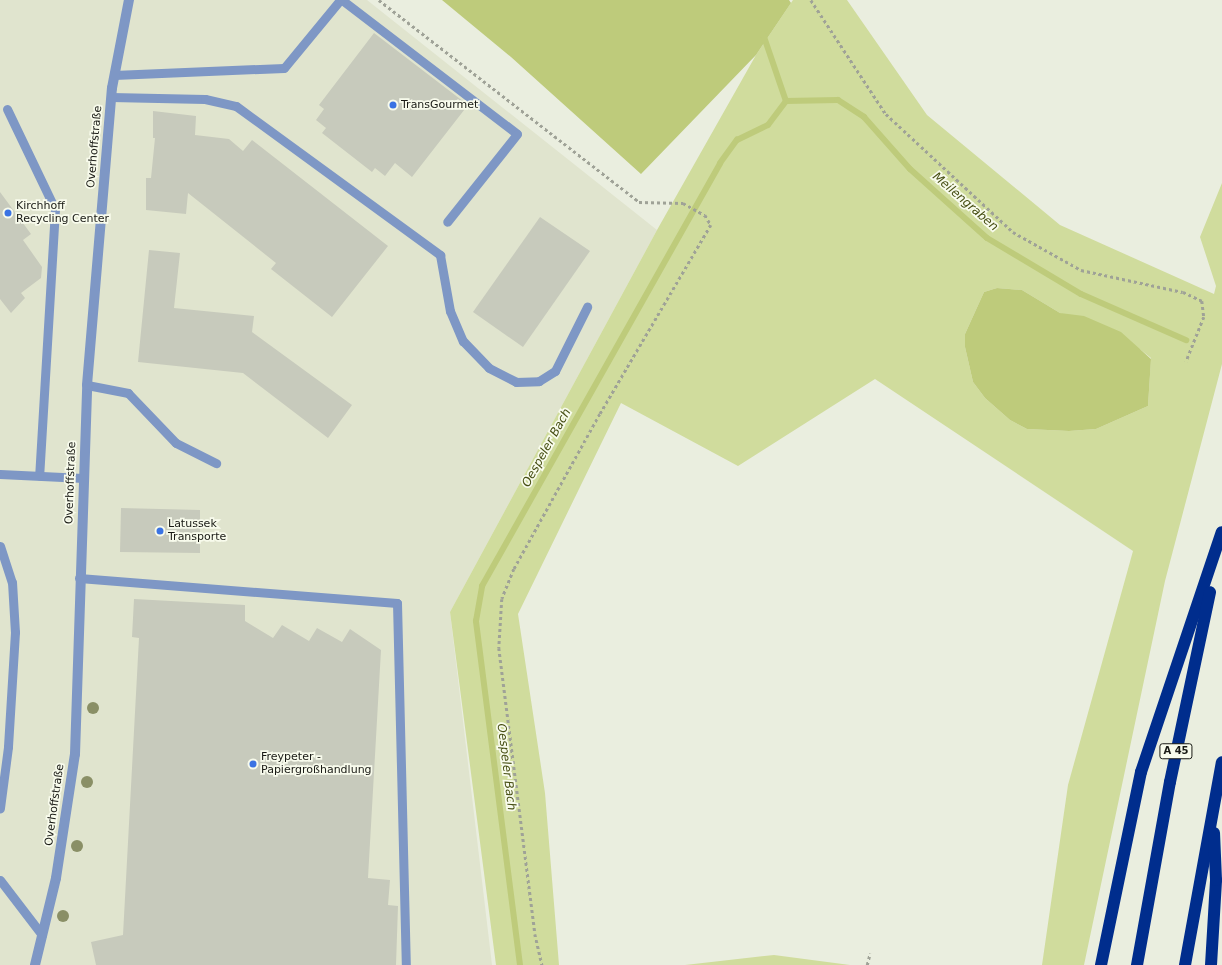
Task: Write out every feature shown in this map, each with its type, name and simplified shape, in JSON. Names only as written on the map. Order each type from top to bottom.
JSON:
[{"type":"highway","points":[[1101,965],[1142,772],[1222,532]]},
{"type":"highway","name":"A 45","points":[[1137,965],[1192,671],[1222,538]]},
{"type":"highway","points":[[1185,965],[1222,762]]},
{"type":"highway","points":[[1211,965],[1215,896],[1215,796]]},
{"type":"street","name":"Overhoffstraße","points":[[34,965],[60,855],[75,754],[87,385],[114,75],[129,0]]},
{"type":"lane","points":[[114,75],[284,68],[341,0],[517,134],[447,222]]},
{"type":"lane","points":[[112,97],[205,99],[236,106],[440,255],[450,311],[463,341],[490,368],[516,382],[539,381],[555,371],[587,307]]},
{"type":"lane","points":[[7,109],[55,209],[39,476]]},
{"type":"lane","points":[[87,385],[128,393],[176,443],[216,463]]},
{"type":"lane","points":[[0,474],[83,478]]},
{"type":"lane","points":[[0,546],[12,582],[15,632],[0,808]]},
{"type":"lane","points":[[80,578],[397,603],[406,965]]},
{"type":"lane","points":[[0,880],[42,935]]},
{"type":"path","points":[[379,0],[639,202],[683,203],[705,215],[711,225],[701,245],[600,414],[514,569],[502,599],[499,648],[535,934],[542,965]]},
{"type":"path","points":[[811,0],[886,114],[1013,232],[1081,270],[1182,292],[1202,301],[1204,317],[1186,362]]},
{"type":"path","points":[[867,965],[870,953]]},
{"type":"shaded area","points":[[0,0],[367,0],[657,230],[450,612],[492,965],[0,965]]},
{"type":"shaded area","points":[[442,0],[789,0],[791,3],[756,55],[641,174],[511,57]]},
{"type":"shaded area","points":[[793,0],[847,0],[927,115],[1060,225],[1214,294],[1216,286],[1200,237],[1222,183],[1222,364],[1165,581],[1084,965],[1042,965],[1068,785],[1133,551],[875,379],[738,466],[621,403],[518,614],[545,793],[559,965],[496,965],[450,612],[657,230],[756,55]],"holes":[[[997,288],[1022,290],[1060,313],[1141,350],[1151,358],[1148,406],[1096,429],[1069,431],[1027,429],[1010,420],[985,398],[973,382],[965,347],[965,334],[984,292]]]},
{"type":"shaded area","points":[[997,288],[1022,290],[1060,313],[1084,316],[1121,332],[1151,359],[1148,406],[1096,429],[1069,431],[1027,429],[1010,420],[985,398],[973,382],[965,347],[965,334],[984,292]]},
{"type":"shaded area","points":[[774,955],[850,965],[685,965]]},
{"type":"building","name":"TransGourmet","points":[[374,33],[468,105],[412,177],[395,163],[385,176],[375,168],[372,172],[322,133],[326,128],[316,120],[324,109],[319,105]]},
{"type":"building","points":[[153,111],[196,116],[195,135],[229,139],[243,151],[252,140],[388,246],[332,317],[271,269],[276,263],[188,193],[186,214],[146,210],[146,178],[151,178],[155,138],[153,138]]},
{"type":"building","points":[[0,192],[31,234],[23,240],[42,267],[41,278],[21,293],[25,298],[11,313],[0,299]]},
{"type":"building","points":[[540,217],[590,251],[523,347],[473,312]]},
{"type":"building","points":[[149,250],[180,253],[174,308],[254,316],[252,332],[352,405],[328,438],[243,373],[138,362]]},
{"type":"building","name":"Latussek Transporte","points":[[121,508],[200,510],[200,553],[120,552]]},
{"type":"building","name":"Freypeter - Papiergroßhandlung","points":[[134,599],[245,605],[245,621],[273,638],[282,625],[309,641],[317,628],[342,642],[350,629],[381,650],[368,878],[390,880],[388,905],[398,906],[396,965],[96,965],[91,942],[123,935],[139,638],[132,637]]},
{"type":"waterway","name":"Oespeler Bach","points":[[763,34],[786,101]]},
{"type":"waterway","name":"Meilengraben","points":[[786,101],[838,100],[864,117],[910,169],[987,238],[1081,294],[1186,340]]},
{"type":"waterway","name":"Oespeler Bach","points":[[520,965],[476,621],[482,586],[720,163],[737,140],[768,125],[786,101]]},
{"type":"place","name":"TransGourmet","points":[[393,105]]},
{"type":"place","name":"Kirchhoff Recycling Center","points":[[8,213]]},
{"type":"place","name":"Latussek Transporte","points":[[160,531]]},
{"type":"place","name":"Freypeter - Papiergroßhandlung","points":[[253,764]]}]
